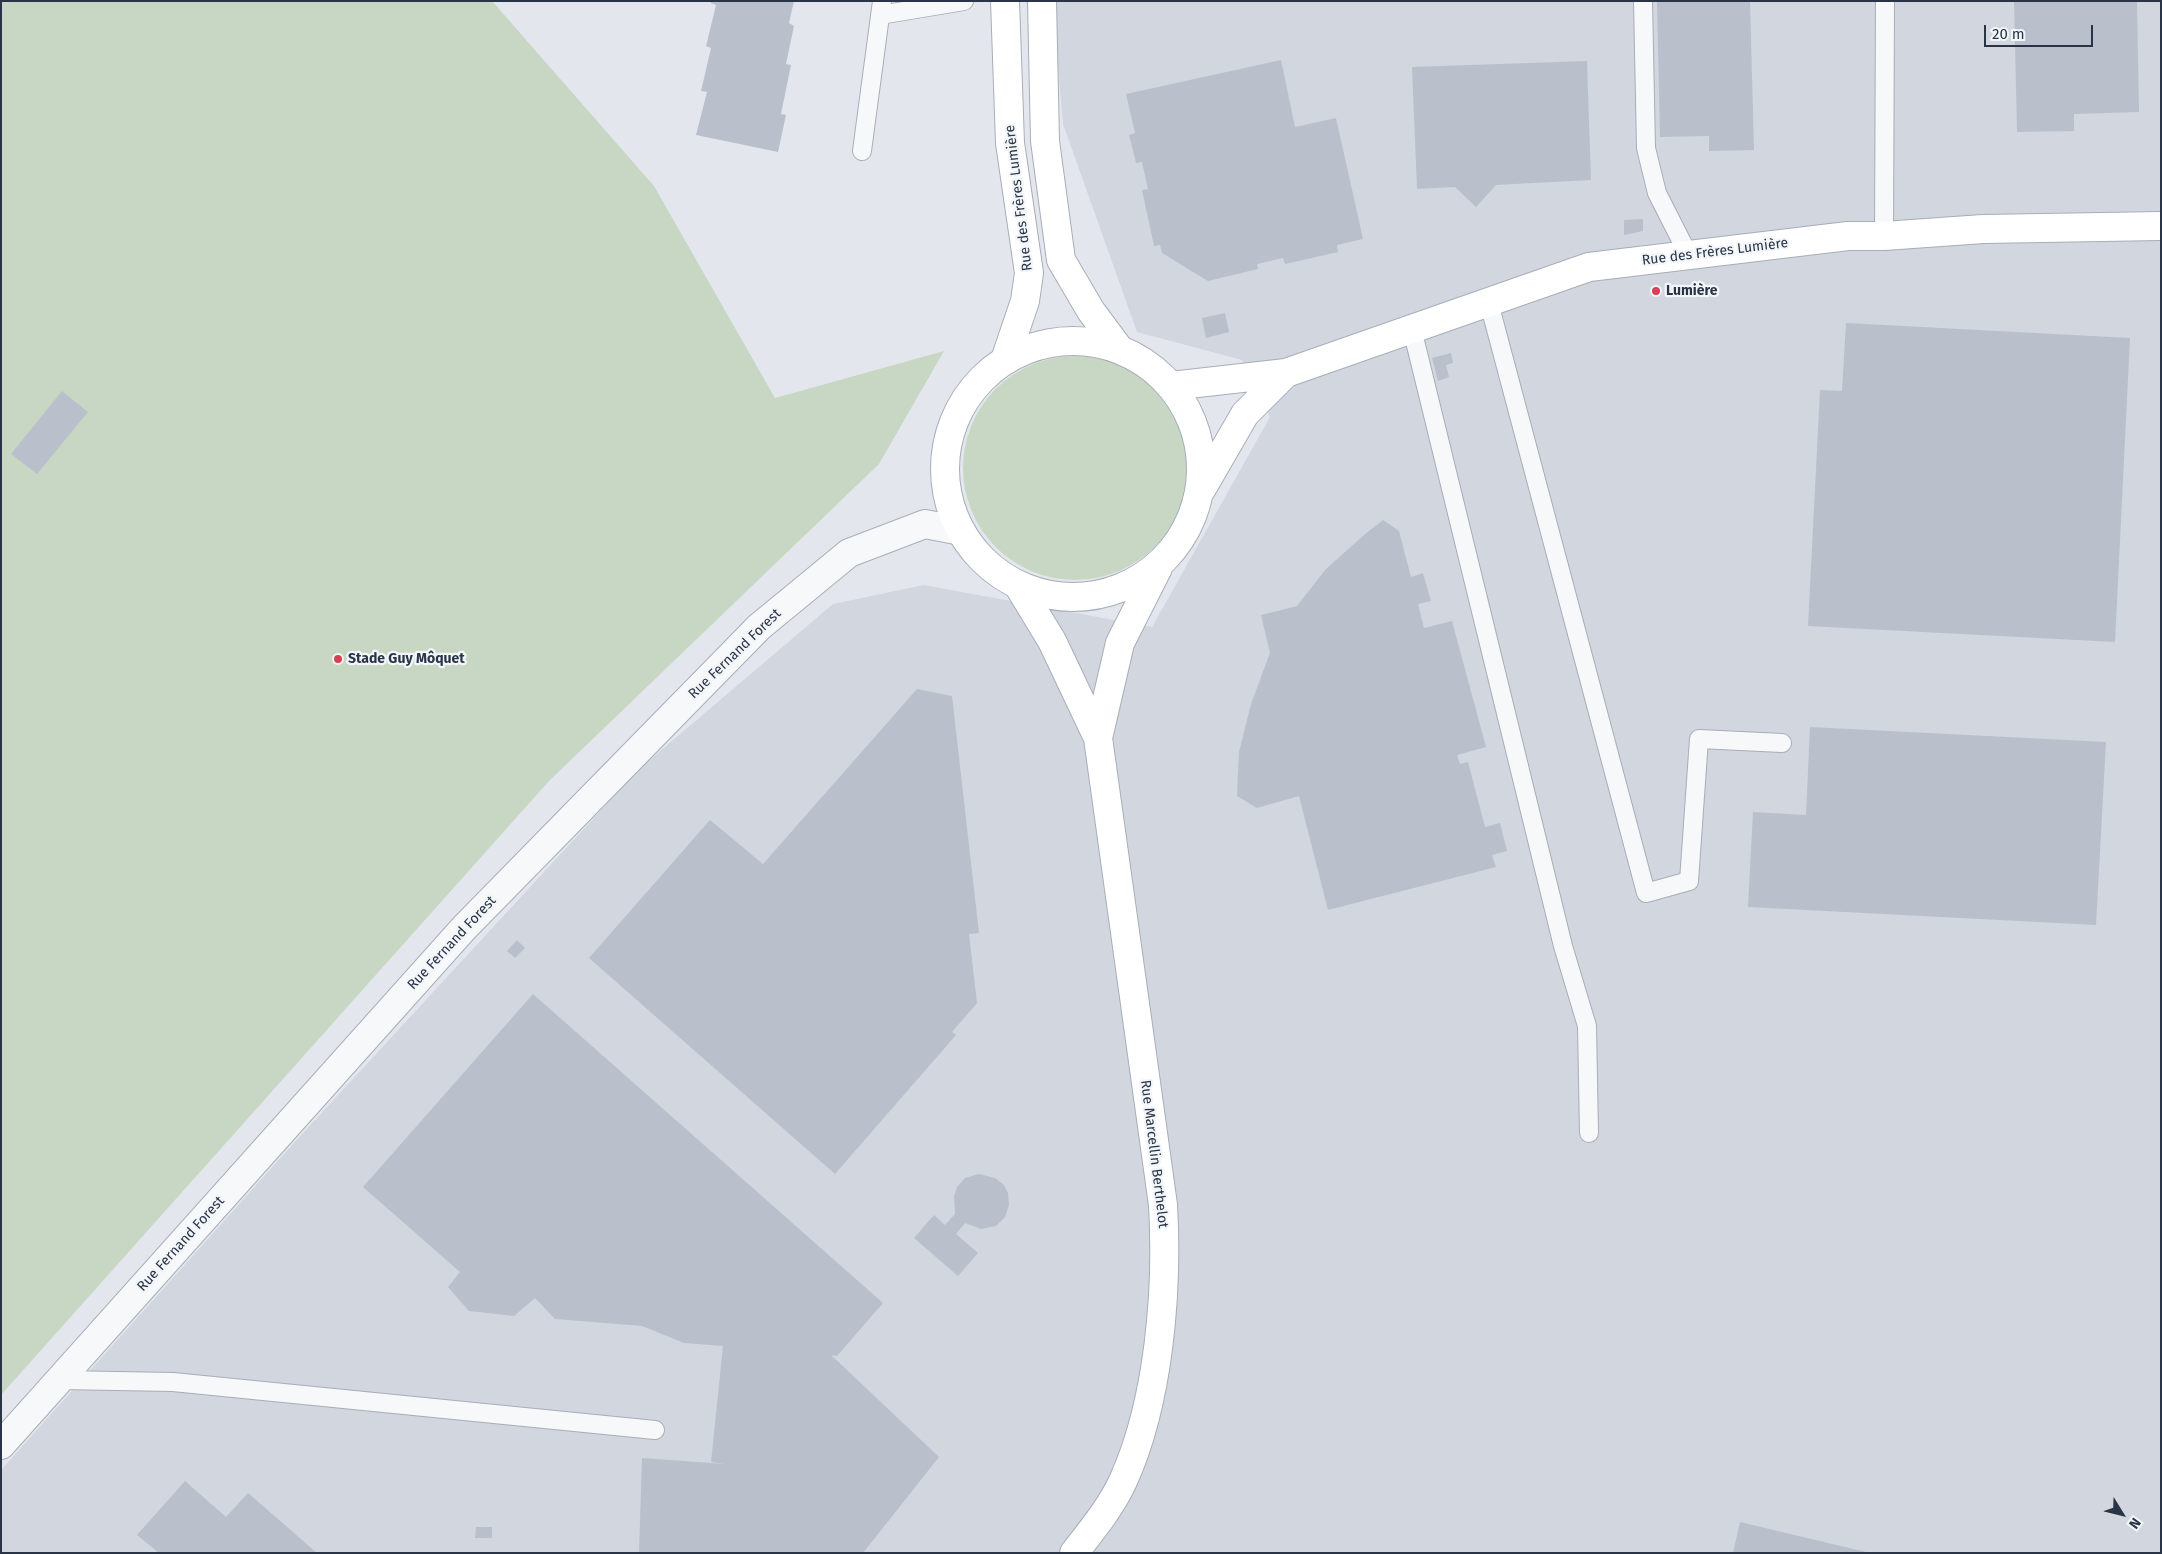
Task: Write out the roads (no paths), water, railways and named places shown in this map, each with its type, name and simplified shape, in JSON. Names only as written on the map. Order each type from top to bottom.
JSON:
[{"type":"main road","name":"Rue des Frères Lumière","points":[[1005,1],[1010,143],[1029,272],[1026,301],[1005,360]]},
{"type":"main road","points":[[1042,1],[1045,141],[1061,260],[1091,311],[1120,350]]},
{"type":"main road","name":"Rue des Frères Lumière","points":[[1172,386],[1286,373],[1589,268],[1848,236],[1884,236],[1983,229],[2161,226]]},
{"type":"main road","points":[[1082,341],[1120,350],[1148,364],[1172,386],[1191,418],[1201,455],[1200,494],[1186,531],[1161,563],[1130,585],[1093,596],[1055,596],[1018,585],[985,563],[961,531],[948,495],[946,456],[955,418],[976,386],[1005,360],[1042,345],[1082,341]]},
{"type":"main road","name":"Rue des Frères Lumière","points":[[1200,494],[1245,414],[1286,373]]},
{"type":"main road","name":"Rue Marcellin Berthelot","points":[[1098,738],[1120,643],[1161,563]]},
{"type":"main road","name":"Rue Marcellin Berthelot","points":[[1018,585],[1052,642],[1098,738],[1163,1205],[1165,1244],[1154,1374],[1137,1447],[1122,1482],[1107,1509],[1074,1553]]},
{"type":"street","name":"Rue Fernand Forest","points":[[1,1445],[464,928],[759,627],[849,553],[925,524],[961,531]]},
{"type":"lane","points":[[862,151],[881,8],[964,1]]},
{"type":"lane","points":[[1642,1],[1646,148],[1657,194],[1689,256]]},
{"type":"lane","points":[[1884,236],[1885,1]]},
{"type":"lane","points":[[1489,303],[1646,893],[1689,882],[1698,739],[1782,743]]},
{"type":"lane","points":[[1412,329],[1563,946],[1587,1026],[1588,1133]]},
{"type":"lane","points":[[60,1380],[173,1382],[655,1430]]},
{"type":"place","name":"Lumière","points":[[1656,291]]},
{"type":"place","name":"Stade Guy Môquet","points":[[338,659]]}]
